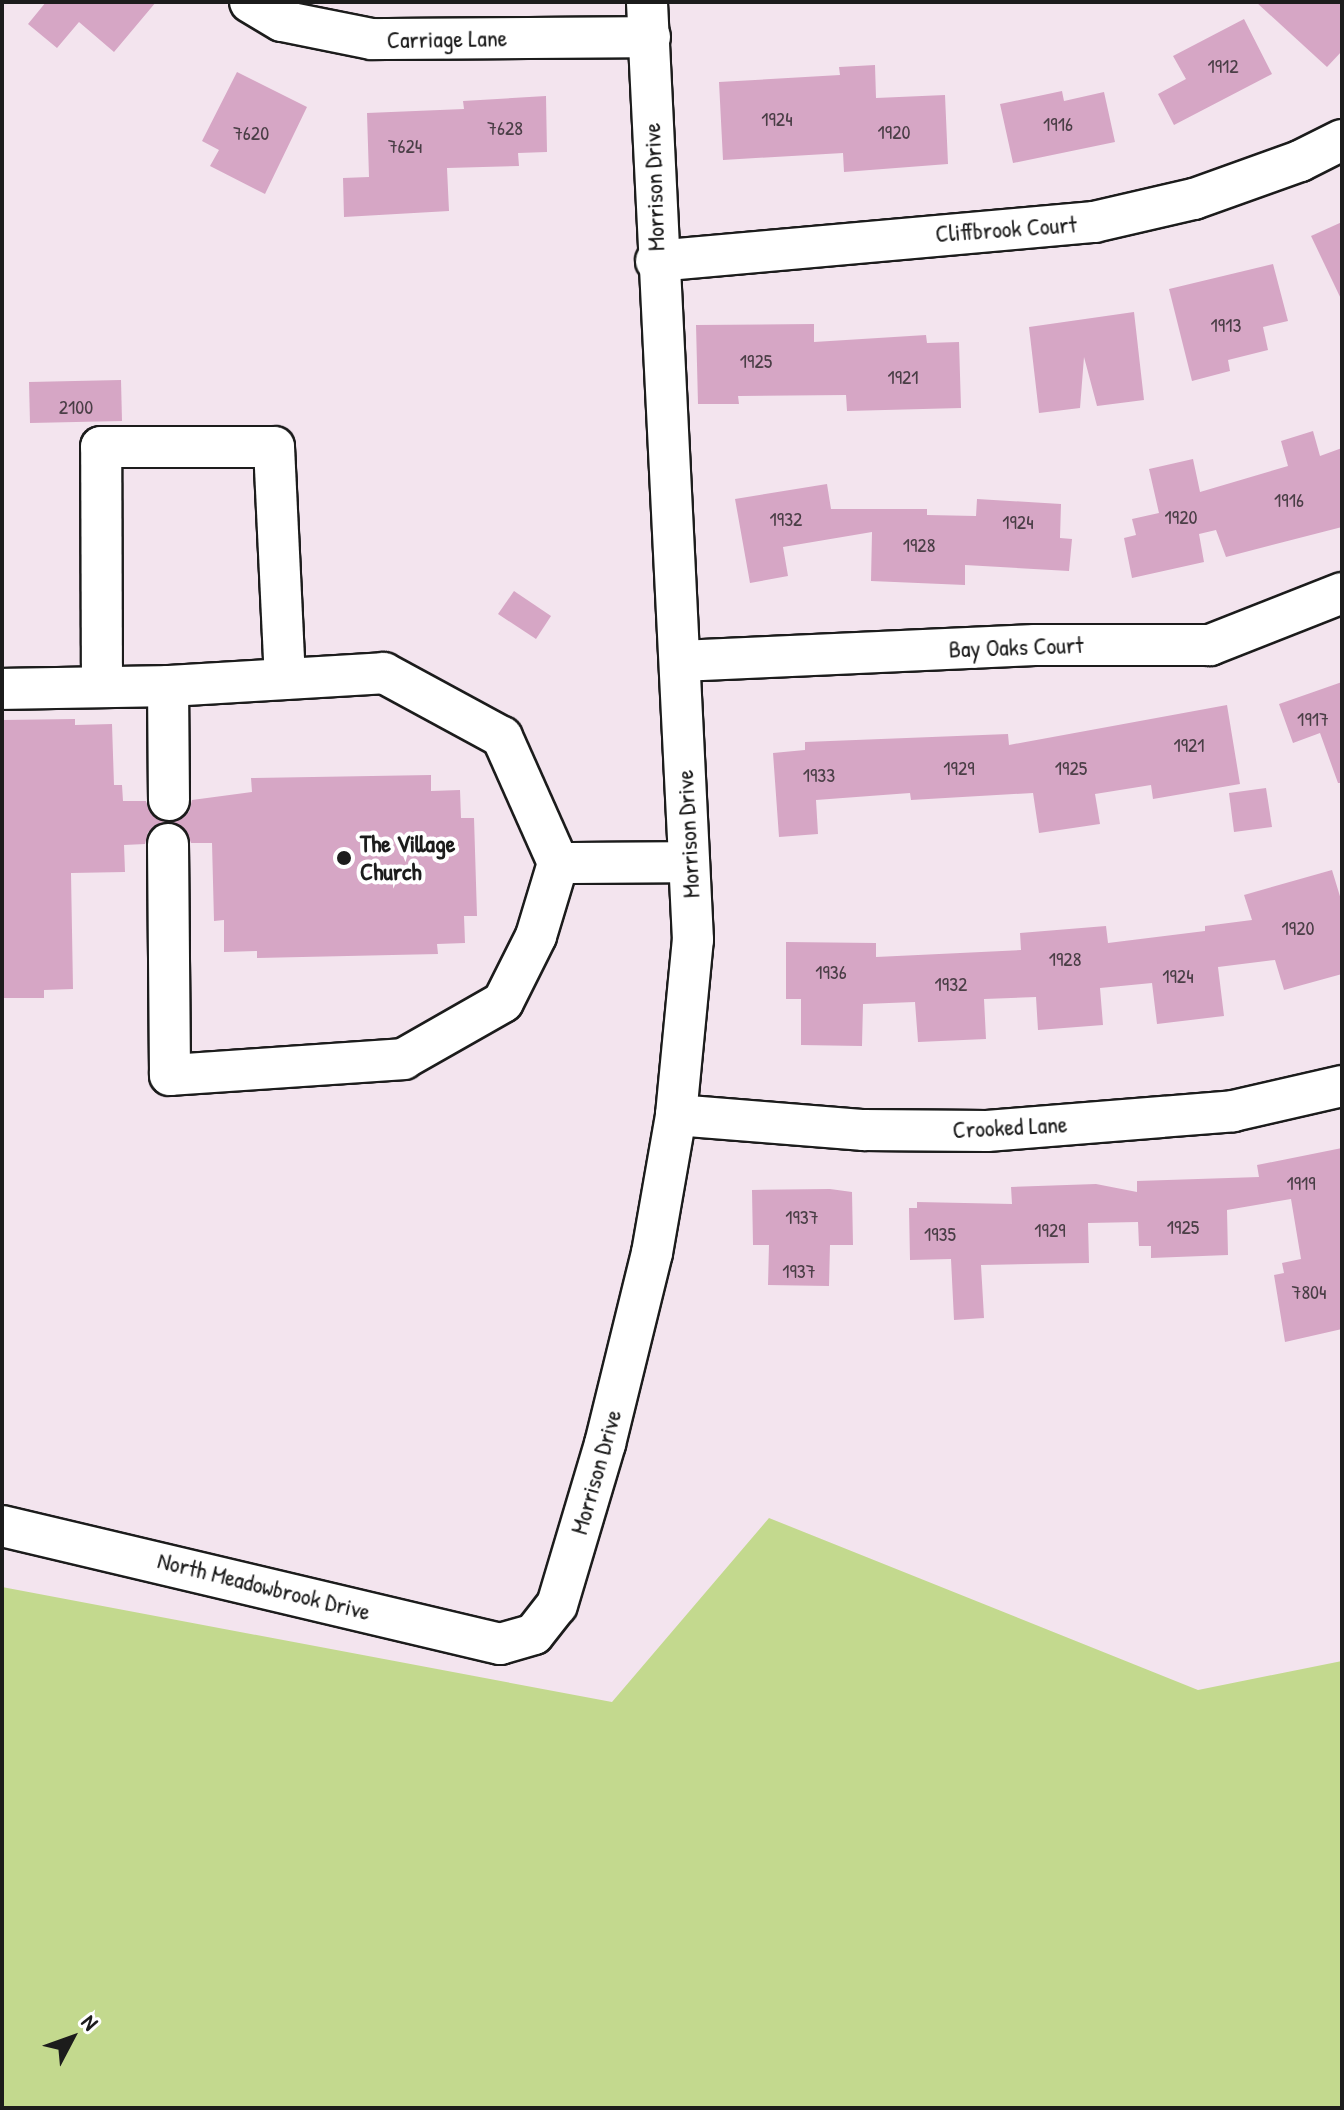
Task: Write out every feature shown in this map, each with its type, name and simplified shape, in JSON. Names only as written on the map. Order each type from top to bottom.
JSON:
[{"type":"street","name":"Carriage Lane","points":[[250,2],[282,21],[372,39],[648,19]]},
{"type":"street","name":"Morrison Drive","points":[[526,1638],[557,1605],[601,1459],[652,1253],[676,1115],[693,940],[656,261],[648,19]]},
{"type":"street","name":"Cliffbrook Court","points":[[656,261],[1094,222],[1194,199],[1300,161],[1342,140]]},
{"type":"street","points":[[102,687],[101,447],[274,447],[285,679]]},
{"type":"street","name":"Bay Oaks Court","points":[[680,661],[1035,645],[1210,645],[1342,593]]},
{"type":"street","points":[[2,689],[168,686],[384,673],[502,737],[558,863],[536,936],[503,1002],[403,1059],[170,1075],[168,844]]},
{"type":"street","points":[[168,686],[169,800]]},
{"type":"street","points":[[558,863],[689,862]]},
{"type":"street","name":"Crooked Lane","points":[[676,1115],[864,1130],[987,1131],[1233,1111],[1342,1086]]},
{"type":"street","name":"North Meadowbrook Drive","points":[[2,1526],[500,1644],[526,1638]]},
{"type":"green space","points":[[769,1518],[1198,1690],[1342,1661],[1342,2108],[2,2108],[2,1587],[612,1702]]},
{"type":"building","points":[[46,2],[156,2],[114,52],[79,22],[57,48],[28,24]]},
{"type":"building","points":[[1256,2],[1342,2],[1342,51],[1327,67]]},
{"type":"building","points":[[1244,19],[1272,74],[1174,125],[1158,94],[1186,79],[1173,56]]},
{"type":"building","points":[[875,65],[876,98],[945,95],[948,164],[844,172],[843,153],[723,160],[719,82],[840,75],[839,67]]},
{"type":"building","points":[[237,72],[307,107],[265,194],[210,166],[219,150],[202,141]]},
{"type":"building","points":[[1062,91],[1064,101],[1104,92],[1115,142],[1013,163],[1000,104]]},
{"type":"building","points":[[546,96],[547,152],[518,153],[519,166],[447,168],[449,211],[344,217],[343,178],[369,177],[367,113],[464,109],[463,101]]},
{"type":"building","points":[[1342,222],[1342,301],[1311,236]]},
{"type":"building","points":[[1273,264],[1288,321],[1263,327],[1268,350],[1228,360],[1230,371],[1192,381],[1169,289]]},
{"type":"building","points":[[1134,312],[1144,400],[1097,406],[1084,357],[1080,408],[1039,413],[1029,327]]},
{"type":"building","points":[[814,324],[814,342],[926,335],[927,343],[959,342],[961,408],[847,411],[846,395],[738,396],[739,404],[698,404],[696,325]]},
{"type":"building","points":[[121,380],[122,421],[30,423],[29,382]]},
{"type":"building","points":[[1313,431],[1320,456],[1342,448],[1342,527],[1226,557],[1216,530],[1199,534],[1204,562],[1132,578],[1124,538],[1136,535],[1132,519],[1159,513],[1149,469],[1193,459],[1200,492],[1288,466],[1281,441]]},
{"type":"building","points":[[827,484],[831,509],[927,509],[927,515],[976,516],[977,499],[1061,504],[1060,538],[1072,539],[1069,571],[965,565],[965,585],[871,581],[872,532],[783,547],[788,576],[750,583],[735,499]]},
{"type":"building","points":[[514,591],[551,616],[536,639],[498,614]]},
{"type":"building","points":[[1342,682],[1342,783],[1338,783],[1320,733],[1293,743],[1279,704]]},
{"type":"building","points":[[1227,705],[1240,784],[1153,799],[1151,785],[1095,794],[1100,824],[1039,833],[1033,793],[911,800],[910,793],[816,800],[818,834],[779,837],[773,753],[805,750],[805,742],[1008,734],[1009,745]]},
{"type":"building","points":[[75,719],[75,725],[112,724],[114,785],[122,785],[123,801],[146,801],[150,812],[164,822],[148,832],[145,844],[124,845],[125,872],[71,873],[73,989],[44,990],[44,998],[2,998],[2,720]]},
{"type":"building","name":"The Village Church","points":[[431,775],[431,791],[460,790],[461,818],[474,818],[477,916],[464,916],[465,943],[437,944],[438,954],[257,958],[257,951],[224,952],[224,920],[214,921],[212,843],[191,843],[187,832],[173,822],[189,812],[192,800],[252,792],[251,778]]},
{"type":"building","points":[[1266,788],[1272,827],[1234,832],[1229,793]]},
{"type":"building","points":[[1332,870],[1342,903],[1342,974],[1284,990],[1275,960],[1218,967],[1224,1016],[1157,1024],[1152,983],[1100,988],[1103,1025],[1038,1030],[1036,997],[984,999],[986,1039],[918,1042],[915,1002],[863,1004],[862,1046],[801,1045],[801,999],[786,999],[786,942],[876,943],[876,957],[1021,950],[1020,933],[1106,926],[1108,943],[1205,931],[1205,926],[1252,920],[1244,895]]},
{"type":"building","points":[[1342,1148],[1342,1329],[1285,1342],[1274,1275],[1284,1273],[1282,1263],[1301,1259],[1291,1199],[1227,1210],[1228,1255],[1151,1258],[1151,1246],[1139,1246],[1138,1222],[1088,1223],[1089,1263],[981,1265],[984,1318],[954,1320],[951,1259],[910,1260],[909,1208],[917,1208],[917,1202],[1012,1204],[1011,1187],[1096,1184],[1137,1192],[1137,1181],[1259,1177],[1257,1165]]},
{"type":"building","points":[[830,1189],[852,1192],[853,1245],[830,1245],[829,1286],[768,1285],[769,1245],[753,1245],[752,1190]]},
{"type":"place","name":"The Village Church","points":[[344,858]]}]
